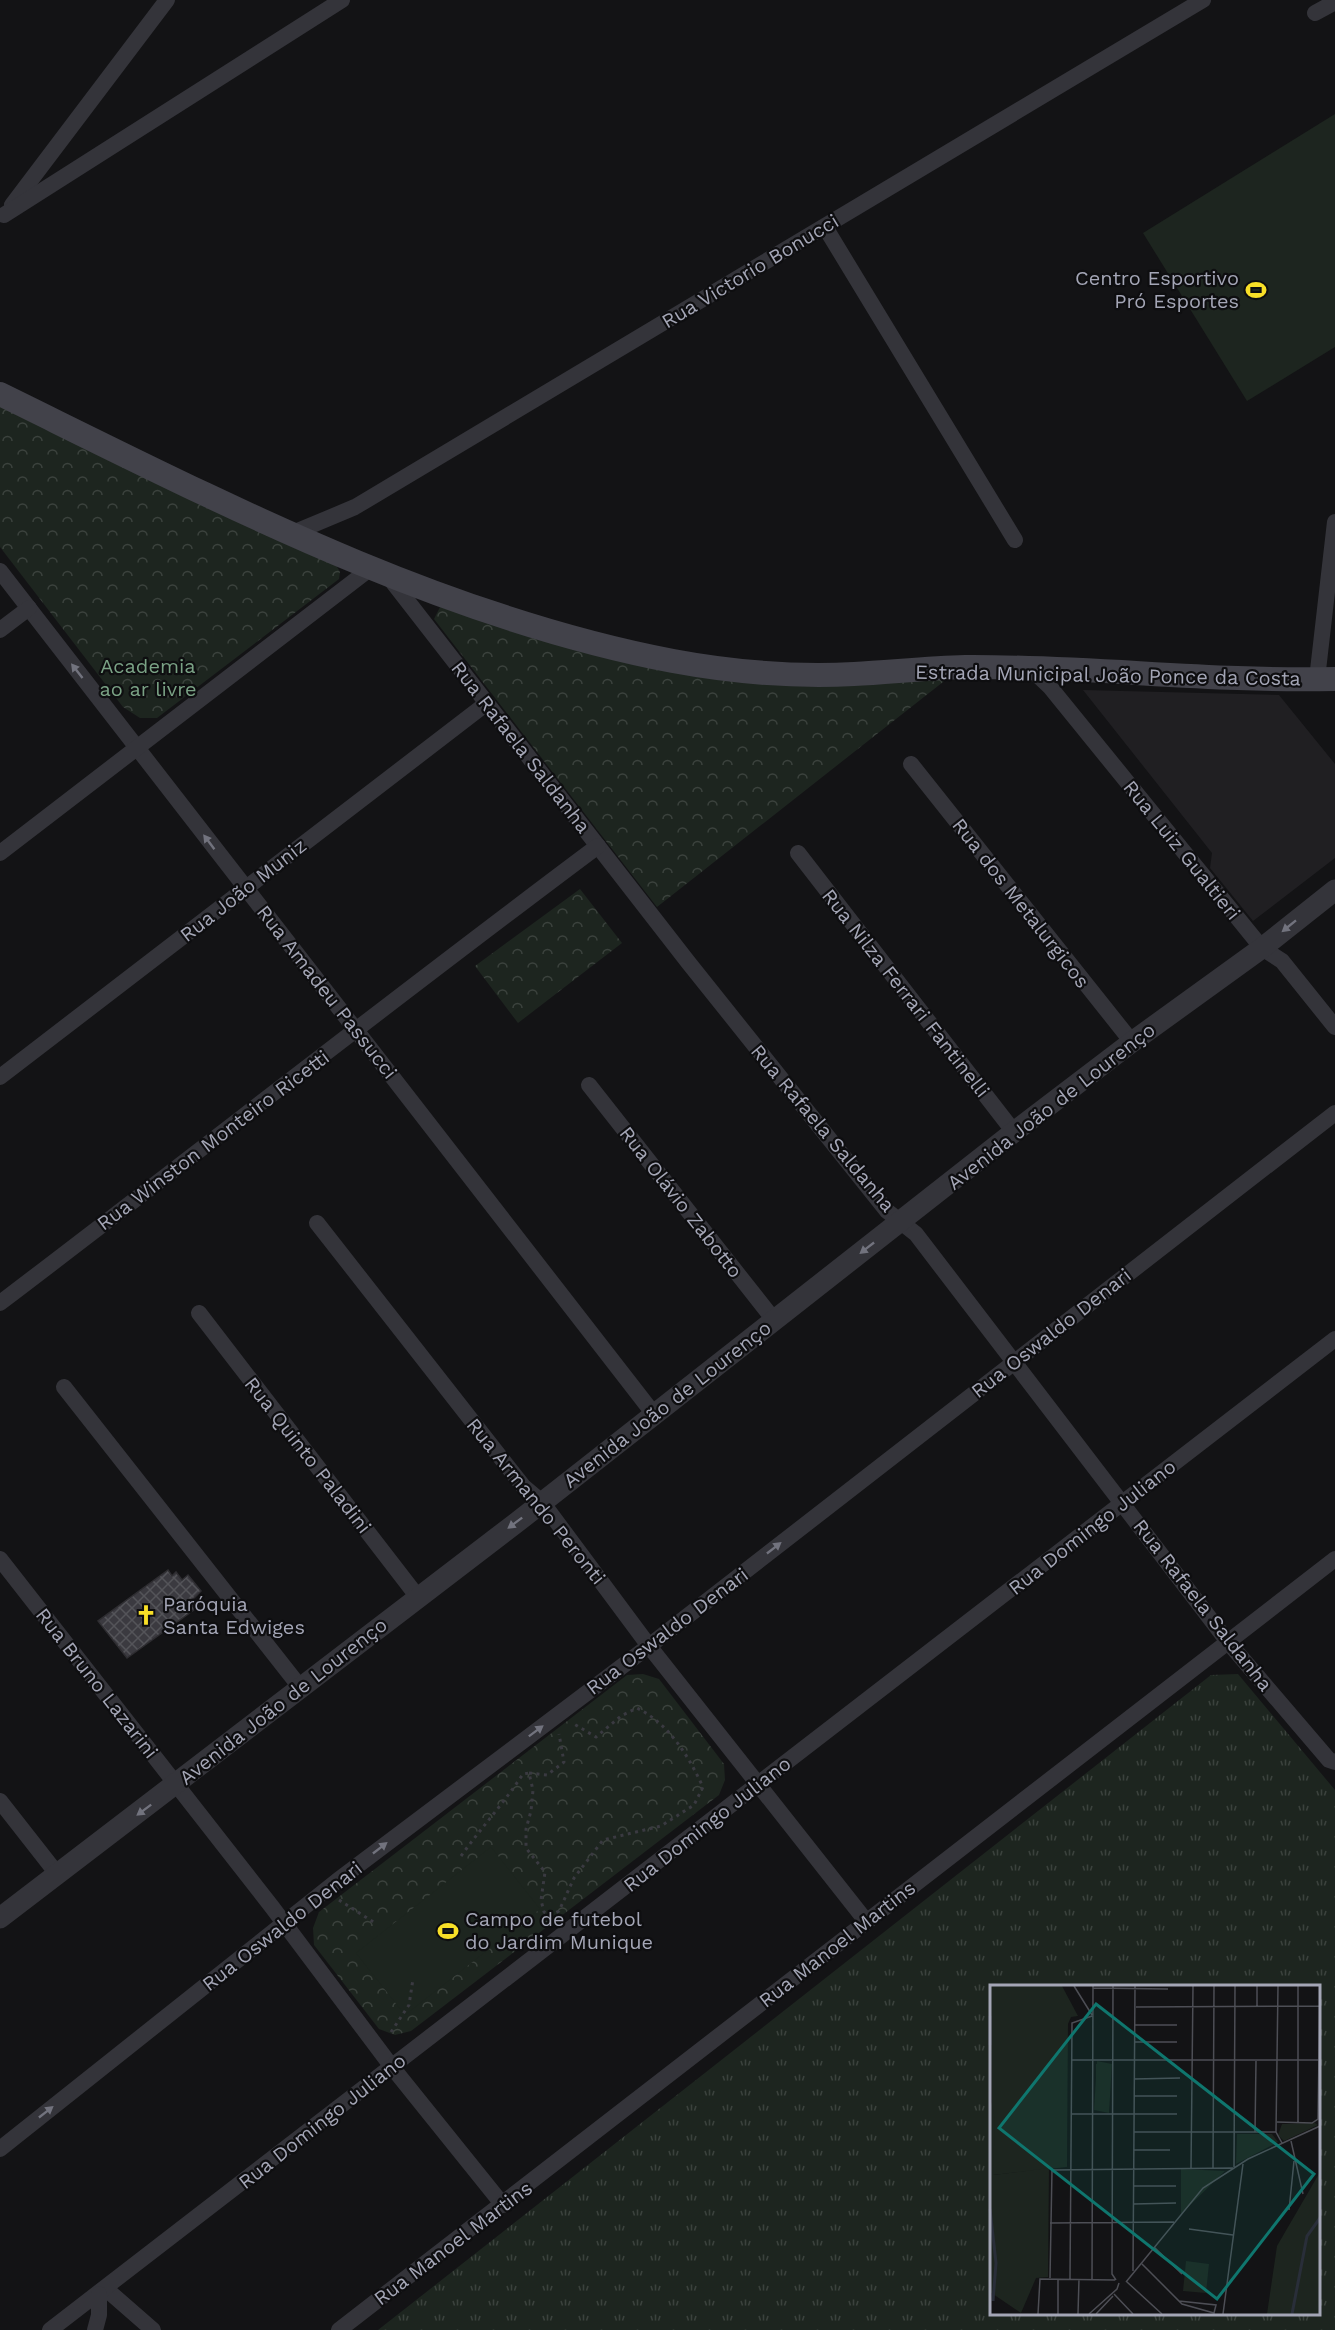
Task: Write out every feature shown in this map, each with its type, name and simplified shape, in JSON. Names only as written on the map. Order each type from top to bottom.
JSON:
[{"type":"main road","name":"Estrada Municipal João Ponce da Costa","points":[[0,394],[245,513],[378,569],[490,612],[672,661],[799,675],[966,667],[1326,679]]},
{"type":"street","points":[[2,218],[167,0]]},
{"type":"street","points":[[2,218],[342,0]]},
{"type":"street","name":"Rua Victorio Bonucci","points":[[293,533],[355,507],[1203,0]]},
{"type":"street","points":[[1315,13],[1335,2]]},
{"type":"street","points":[[825,226],[1015,540]]},
{"type":"street","points":[[1326,679],[1335,522]]},
{"type":"street","points":[[0,853],[378,569]]},
{"type":"street","name":"Rua Rafaela Saldanha","points":[[378,569],[487,703],[886,1211],[916,1234],[1228,1642],[1329,1760],[1335,1762]]},
{"type":"street","name":"Rua Amadeu Passucci","points":[[0,571],[653,1413]]},
{"type":"street","points":[[0,630],[28,608]]},
{"type":"street","name":"Rua Luiz Gualtieri","points":[[1031,669],[1050,687],[1262,948],[1282,961],[1335,1027]]},
{"type":"street","name":"Rua João Muniz","points":[[0,1077],[487,703]]},
{"type":"street","name":"Rua dos Metalurgicos","points":[[911,764],[1132,1042]]},
{"type":"street","name":"Rua Winston Monteiro Ricetti","points":[[0,1304],[358,1030],[460,949],[598,846]]},
{"type":"street","name":"Rua Nilza Ferrari Fantinelli","points":[[798,854],[1014,1132]]},
{"type":"street","name":"Avenida João de Lourenço","points":[[0,1918],[542,1502],[1014,1132],[1132,1042],[1262,948],[1335,890]]},
{"type":"street","name":"Rua Olávio Zabotto","points":[[589,1085],[774,1320]]},
{"type":"street","name":"Rua Oswaldo Denari","points":[[0,2148],[447,1797],[649,1646],[1335,1113]]},
{"type":"street","name":"Rua Armando Peronti","points":[[317,1223],[523,1486],[542,1502],[649,1646],[866,1921]]},
{"type":"street","name":"Rua Quinto Paladini","points":[[199,1313],[417,1596]]},
{"type":"street","name":"Rua Domingo Juliano","points":[[50,2330],[1335,1339]]},
{"type":"street","points":[[64,1387],[300,1687]]},
{"type":"street","name":"Rua Bruno Lazarini","points":[[0,1559],[285,1924],[392,2067],[503,2205]]},
{"type":"street","name":"Rua Manoel Martins","points":[[339,2330],[1335,1559]]},
{"type":"street","points":[[0,1801],[58,1875]]},
{"type":"street","points":[[95,2330],[102,2291]]},
{"type":"street","points":[[102,2291],[153,2330]]},
{"type":"path","points":[[530,1773],[533,1790],[526,1829],[526,1848],[545,1872],[541,1900],[544,1912],[551,1915],[559,1911],[574,1878],[603,1840],[662,1826],[694,1805],[703,1787],[684,1753],[657,1718],[637,1708],[621,1716],[596,1737],[568,1721]]},
{"type":"path","points":[[461,1856],[484,1824],[501,1808],[523,1774],[547,1775],[564,1762],[558,1728]]},
{"type":"path","points":[[336,1899],[375,1923]]},
{"type":"path","points":[[391,2032],[409,2005],[413,1979]]},
{"type":"shaded area","points":[[1083,690],[1279,695],[1335,764],[1335,858],[1253,921],[1210,868],[1212,853]]},
{"type":"green space","name":"Centro Esportivo Pró Esportes","points":[[1335,114],[1335,347],[1247,401],[1143,233]]},
{"type":"green space","name":"Academia ao ar livre","points":[[0,406],[336,565],[340,572],[339,579],[157,718],[140,718],[123,707],[0,547]]},
{"type":"green space","points":[[440,607],[665,666],[957,671],[657,907],[434,619]]},
{"type":"green space","points":[[580,889],[622,943],[518,1023],[475,966]]},
{"type":"green space","points":[[643,1674],[659,1679],[724,1764],[725,1780],[719,1795],[411,2031],[395,2035],[379,2029],[314,1945],[313,1928],[319,1912],[627,1675]]},
{"type":"green space","points":[[1238,1674],[1335,1790],[1335,2330],[378,2330],[1211,1675]]},
{"type":"green space","name":"Campo de futebol do Jardim Munique","points":[[491,1847],[540,1909],[405,2015],[356,1953]]},
{"type":"building","name":"Paróquia Santa Edwiges","points":[[168,1570],[172,1576],[176,1572],[182,1580],[188,1575],[201,1591],[190,1602],[195,1609],[127,1658],[98,1621]]},
{"type":"place","name":"Centro Esportivo Pró Esportes","points":[[1256,290]]},
{"type":"place","name":"Paróquia Santa Edwiges","points":[[146,1615]]},
{"type":"place","name":"Campo de futebol do Jardim Munique","points":[[448,1931]]}]
